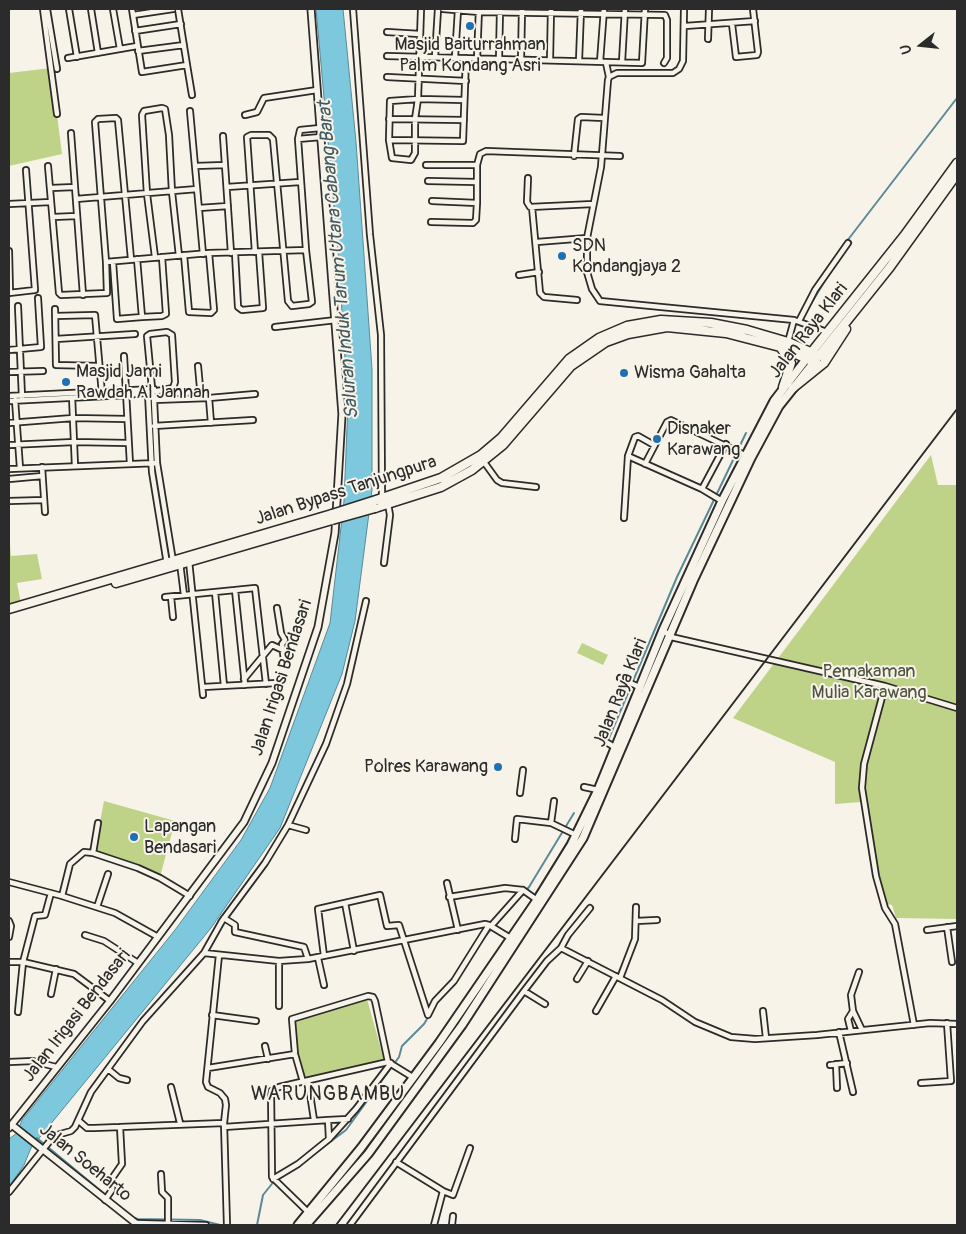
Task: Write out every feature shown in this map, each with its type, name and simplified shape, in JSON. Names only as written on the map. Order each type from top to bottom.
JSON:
[{"type":"highway","name":"Jalan Raya Klari","points":[[813,357],[825,334],[904,236],[957,162]]},
{"type":"highway","name":"Jalan Raya Klari","points":[[813,357],[859,308],[957,174]]},
{"type":"highway","points":[[793,388],[814,373],[824,363],[859,308]]},
{"type":"highway","name":"Jalan Bypass Tanjungpura","points":[[380,502],[441,478],[481,455],[500,438],[569,359],[612,332],[643,322],[675,320],[730,326],[788,342],[813,357]]},
{"type":"highway","name":"Jalan Bypass Tanjungpura","points":[[9,609],[189,561],[380,502],[441,486],[484,462],[503,445],[571,366],[614,338],[642,330],[667,327],[742,336],[813,357]]},
{"type":"highway","points":[[788,342],[807,343],[825,334]]},
{"type":"highway","points":[[780,347],[791,363],[783,388]]},
{"type":"highway","name":"Jalan Bypass Tanjungpura","points":[[9,614],[332,517]]},
{"type":"main road","name":"Jalan Raya Klari","points":[[306,1225],[368,1154],[462,1025],[576,835],[593,789],[663,630],[718,498],[783,388],[813,357]]},
{"type":"main road","name":"Jalan Raya Klari","points":[[613,746],[671,637],[744,453],[793,388],[813,357]]},
{"type":"main road","name":"Jalan Raya Klari","points":[[298,1225],[362,1148],[514,940],[583,838],[593,789]]},
{"type":"main road","points":[[362,1148],[368,1154]]},
{"type":"street","points":[[43,9],[57,114]]},
{"type":"street","points":[[47,9],[57,69]]},
{"type":"street","points":[[69,9],[77,57]]},
{"type":"street","points":[[91,9],[98,53]]},
{"type":"street","points":[[113,9],[120,49]]},
{"type":"street","points":[[132,9],[142,72],[187,65]]},
{"type":"street","points":[[133,15],[172,9]]},
{"type":"street","points":[[178,9],[192,95]]},
{"type":"street","name":"Jalan Irigasi Bendasari","points":[[13,1127],[56,1067],[110,1001],[244,822],[272,763],[318,627],[335,533],[341,453],[342,405],[311,9]]},
{"type":"street","points":[[353,9],[370,235],[381,335],[380,502],[390,515],[384,563]]},
{"type":"street","points":[[421,9],[418,99],[415,119],[414,158],[407,160],[392,158],[389,140],[390,100],[418,99],[464,100]]},
{"type":"street","points":[[435,56],[438,9]]},
{"type":"street","points":[[443,9],[603,11],[666,15],[667,58],[664,63]]},
{"type":"street","points":[[387,56],[642,63],[645,9]]},
{"type":"street","points":[[609,76],[617,73],[673,73],[683,62],[684,9]]},
{"type":"street","points":[[708,39],[709,9]]},
{"type":"street","points":[[732,24],[734,55],[738,58],[758,54],[753,9]]},
{"type":"street","points":[[455,58],[458,10]]},
{"type":"street","points":[[477,59],[479,10]]},
{"type":"street","points":[[499,60],[500,10]]},
{"type":"street","points":[[521,60],[522,10]]},
{"type":"street","points":[[550,60],[551,11]]},
{"type":"street","points":[[600,62],[603,11]]},
{"type":"street","points":[[579,62],[581,12]]},
{"type":"street","points":[[622,62],[625,12]]},
{"type":"street","points":[[685,26],[755,21]]},
{"type":"street","points":[[136,31],[181,24]]},
{"type":"street","points":[[387,32],[420,34]]},
{"type":"street","points":[[68,58],[120,49],[184,45]]},
{"type":"street","points":[[389,140],[461,142],[464,138],[466,58]]},
{"type":"street","points":[[606,63],[609,76],[602,156],[587,238],[589,280],[600,301],[796,321],[825,334]]},
{"type":"street","points":[[387,77],[418,77],[466,81]]},
{"type":"street","points":[[245,116],[256,112],[264,98],[317,90]]},
{"type":"street","points":[[156,257],[147,194],[142,113],[162,108],[166,109],[172,192],[189,312],[211,313],[214,310],[209,253]]},
{"type":"street","points":[[190,111],[203,254]]},
{"type":"street","points":[[574,156],[578,119],[581,117],[604,118]]},
{"type":"street","points":[[107,293],[95,122],[98,119],[116,118],[118,120],[124,195],[142,318]]},
{"type":"street","points":[[389,119],[464,120]]},
{"type":"street","points":[[223,136],[238,308],[242,310],[263,308],[247,138],[251,135],[270,135],[273,139],[288,301],[292,306],[310,304],[312,302],[300,182],[298,138],[300,130],[320,128]]},
{"type":"street","points":[[71,133],[83,295]]},
{"type":"street","points":[[298,138],[321,137]]},
{"type":"street","points":[[431,222],[473,223],[476,220],[477,165],[480,154],[486,151],[574,156],[620,156]]},
{"type":"street","points":[[195,166],[225,165]]},
{"type":"street","points":[[426,165],[477,165]]},
{"type":"street","points":[[48,166],[59,293],[61,296],[114,293]]},
{"type":"street","points":[[9,251],[9,293],[35,290],[26,170]]},
{"type":"street","points":[[528,178],[527,202],[532,207],[537,242],[539,290],[542,296],[577,300]]},
{"type":"street","points":[[428,181],[476,182]]},
{"type":"street","points":[[227,187],[300,182]]},
{"type":"street","points":[[51,188],[75,186]]},
{"type":"street","points":[[76,199],[197,189]]},
{"type":"street","points":[[432,201],[477,203]]},
{"type":"street","points":[[9,204],[51,202]]},
{"type":"street","points":[[532,207],[593,204]]},
{"type":"street","points":[[199,208],[228,206]]},
{"type":"street","points":[[53,217],[78,216]]},
{"type":"street","points":[[537,242],[587,238]]},
{"type":"street","points":[[788,342],[796,321],[848,243]]},
{"type":"street","points":[[106,262],[209,253],[306,250]]},
{"type":"street","points":[[113,262],[117,319],[162,316],[166,314],[162,256]]},
{"type":"street","points":[[519,275],[538,272]]},
{"type":"street","points":[[9,350],[41,346],[38,298]]},
{"type":"street","points":[[18,306],[22,398]]},
{"type":"street","points":[[55,309],[56,365],[99,366]]},
{"type":"street","points":[[55,316],[95,315],[101,393]]},
{"type":"street","points":[[275,327],[336,320]]},
{"type":"street","points":[[9,396],[22,398],[152,391],[174,386],[170,332],[147,336],[152,391],[155,463],[152,472],[172,564],[184,595]]},
{"type":"street","points":[[56,339],[135,334]]},
{"type":"street","points":[[124,356],[130,464]]},
{"type":"street","points":[[198,366],[201,398]]},
{"type":"street","points":[[9,372],[43,371]]},
{"type":"street","points":[[152,391],[154,400],[153,426]]},
{"type":"street","points":[[154,400],[255,394]]},
{"type":"street","points":[[72,395],[75,466]]},
{"type":"street","points":[[9,402],[15,398]]},
{"type":"street","points":[[15,398],[20,468]]},
{"type":"street","points":[[209,398],[211,423]]},
{"type":"street","points":[[9,423],[73,418],[127,419]]},
{"type":"street","points":[[153,426],[253,420]]},
{"type":"street","points":[[645,464],[667,422],[670,420],[744,453]]},
{"type":"street","points":[[624,518],[628,456],[635,437],[638,436],[654,445]]},
{"type":"street","points":[[9,445],[74,442],[128,443]]},
{"type":"street","points":[[702,489],[726,444]]},
{"type":"street","points":[[628,456],[718,498]]},
{"type":"street","points":[[484,462],[497,480],[502,483],[536,487]]},
{"type":"street","points":[[9,469],[155,463]]},
{"type":"street","points":[[42,467],[45,512]]},
{"type":"street","points":[[9,479],[42,476]]},
{"type":"street","points":[[9,501],[44,500]]},
{"type":"street","points":[[189,561],[203,695]]},
{"type":"street","points":[[165,597],[255,588],[266,684]]},
{"type":"street","points":[[235,590],[245,685]]},
{"type":"street","points":[[215,592],[224,686]]},
{"type":"street","points":[[171,597],[173,617]]},
{"type":"street","points":[[9,1192],[57,1134],[71,1131],[80,1122],[91,1092],[143,1021],[204,953],[224,918],[265,864],[288,825],[326,744],[344,692],[366,601]]},
{"type":"street","points":[[277,608],[284,640],[284,661]]},
{"type":"street","points":[[663,630],[671,637],[885,686],[957,708]]},
{"type":"street","points":[[244,678],[272,645],[283,650]]},
{"type":"street","points":[[620,678],[637,687]]},
{"type":"street","points":[[203,687],[277,683]]},
{"type":"street","points":[[885,686],[864,764],[862,788],[876,876],[885,908],[895,924],[914,1025]]},
{"type":"street","points":[[520,793],[523,770]]},
{"type":"street","points":[[551,823],[554,801]]},
{"type":"street","points":[[515,838],[517,819],[551,823],[576,835]]},
{"type":"street","points":[[93,853],[98,823]]},
{"type":"street","points":[[288,825],[306,830]]},
{"type":"street","points":[[62,896],[70,864],[84,852],[93,853],[144,870],[190,896]]},
{"type":"street","points":[[97,907],[108,874]]},
{"type":"street","points":[[9,882],[97,907],[131,920],[158,937]]},
{"type":"street","points":[[447,883],[458,930]]},
{"type":"street","points":[[450,897],[493,889],[525,891],[537,900]]},
{"type":"street","points":[[324,956],[318,909],[380,895],[387,926],[399,925],[428,1015],[435,1001],[454,981],[491,926],[525,891]]},
{"type":"street","points":[[18,1012],[23,962],[34,916],[44,915],[51,893]]},
{"type":"street","points":[[345,903],[354,950]]},
{"type":"street","points":[[596,1011],[618,977],[632,949],[636,907]]},
{"type":"street","points":[[350,1225],[547,960],[561,948],[568,935],[590,908]]},
{"type":"street","points":[[224,918],[235,925],[234,932],[304,947],[308,959]]},
{"type":"street","points":[[636,921],[657,920]]},
{"type":"street","points":[[9,921],[11,926],[9,937]]},
{"type":"street","points":[[204,953],[279,961],[308,959],[458,930],[491,926],[514,940]]},
{"type":"street","points":[[927,930],[957,926]]},
{"type":"street","points":[[947,927],[952,962]]},
{"type":"street","points":[[85,935],[104,941],[138,963]]},
{"type":"street","points":[[561,948],[662,1000],[695,1022],[722,1034],[740,1038],[766,1038],[914,1025],[957,1024]]},
{"type":"street","points":[[219,955],[206,1085],[220,1093],[225,1099],[227,1225]]},
{"type":"street","points":[[318,958],[324,985]]},
{"type":"street","points":[[279,961],[279,1006]]},
{"type":"street","points":[[577,979],[588,961]]},
{"type":"street","points":[[9,962],[23,962],[74,974],[110,1001]]},
{"type":"street","points":[[50,994],[56,969]]},
{"type":"street","points":[[859,972],[851,995],[854,1011],[862,1030]]},
{"type":"street","points":[[524,991],[545,1004]]},
{"type":"street","points":[[314,1120],[306,1082],[295,1054],[291,1021],[293,1018],[371,996],[375,1000],[392,1064],[414,1078]]},
{"type":"street","points":[[763,1011],[766,1038]]},
{"type":"street","points":[[851,1031],[848,1019],[854,1011]]},
{"type":"street","points":[[212,1015],[256,1021]]},
{"type":"street","points":[[921,1083],[951,1081],[947,1023]]},
{"type":"street","points":[[839,1032],[853,1092]]},
{"type":"street","points":[[265,1046],[268,1059]]},
{"type":"street","points":[[208,1068],[295,1054]]},
{"type":"street","points":[[9,1062],[33,1060],[56,1067]]},
{"type":"street","points":[[838,1088],[833,1064],[847,1063]]},
{"type":"street","points":[[309,1213],[274,1180],[273,1122],[270,1094],[272,1089],[392,1064]]},
{"type":"street","points":[[274,1180],[298,1164],[329,1139],[348,1119],[392,1064]]},
{"type":"street","points":[[108,1069],[119,1078],[127,1080]]},
{"type":"street","points":[[171,1086],[180,1123]]},
{"type":"street","points":[[80,1122],[87,1128],[180,1123],[224,1125],[348,1119]]},
{"type":"street","points":[[328,1120],[329,1139]]},
{"type":"street","name":"Jalan Soeharto","points":[[13,1127],[44,1148],[137,1224]]},
{"type":"street","points":[[107,1198],[113,1177],[123,1159],[120,1127]]},
{"type":"street","points":[[396,1162],[443,1191],[453,1195],[470,1148]]},
{"type":"street","points":[[161,1174],[162,1192],[168,1198],[168,1220]]},
{"type":"street","points":[[434,1225],[443,1191]]},
{"type":"street","points":[[452,1225],[453,1216]]},
{"type":"street","points":[[137,1224],[168,1220],[206,1225]]},
{"type":"green space","points":[[51,68],[62,154],[9,166],[9,73]]},
{"type":"green space","name":"Pemakaman Mulia Karawang","points":[[931,455],[938,485],[957,485],[957,919],[896,918],[892,905],[880,903],[869,858],[861,802],[835,804],[835,762],[733,718]]},
{"type":"green space","points":[[9,534],[11,556],[37,554],[42,579],[17,583],[21,603],[9,606]]},
{"type":"green space","points":[[582,643],[608,655],[603,665],[577,653]]},
{"type":"green space","name":"Lapangan Bendasari","points":[[104,801],[175,821],[160,877],[94,853]]},
{"type":"green space","points":[[367,999],[384,1060],[303,1082],[295,1054],[291,1021]]},
{"type":"water","name":"Saluran Induk Tarum Utara Cabang Barat","points":[[316,9],[343,9],[356,142],[372,369],[372,490],[355,621],[342,674],[280,828],[211,928],[31,1148],[24,1165],[9,1187],[9,1139],[17,1133],[22,1120],[175,930],[241,840],[270,788],[330,623],[344,501],[348,404],[338,251]]},
{"type":"waterway","points":[[847,241],[957,98]]},
{"type":"waterway","points":[[805,314],[827,277]]},
{"type":"waterway","points":[[609,738],[677,577],[746,433]]},
{"type":"waterway","points":[[475,951],[488,933],[529,887],[574,813]]},
{"type":"waterway","points":[[314,1154],[346,1130],[399,1057],[402,1046],[424,1024],[433,1009]]},
{"type":"waterway","points":[[37,1138],[107,1196]]},
{"type":"waterway","points":[[257,1225],[263,1195],[275,1180]]},
{"type":"waterway","points":[[131,1217],[138,1219],[200,1220],[220,1225]]},
{"type":"railway","points":[[336,1225],[957,409]]},
{"type":"place","name":"Masjid Baiturrahman Palm Kondang Asri","points":[[470,26]]},
{"type":"place","name":"SDN Kondangjaya 2","points":[[562,256]]},
{"type":"place","name":"Wisma Gahalta","points":[[624,373]]},
{"type":"place","name":"Masjid Jami Rawdah Al Jannah","points":[[66,382]]},
{"type":"place","name":"Disnaker Karawang","points":[[657,439]]},
{"type":"place","name":"Polres Karawang","points":[[498,767]]},
{"type":"place","name":"Lapangan Bendasari","points":[[134,837]]},
{"type":"district","name":"WARUNGBAMBU","points":[[328,1095]]}]
